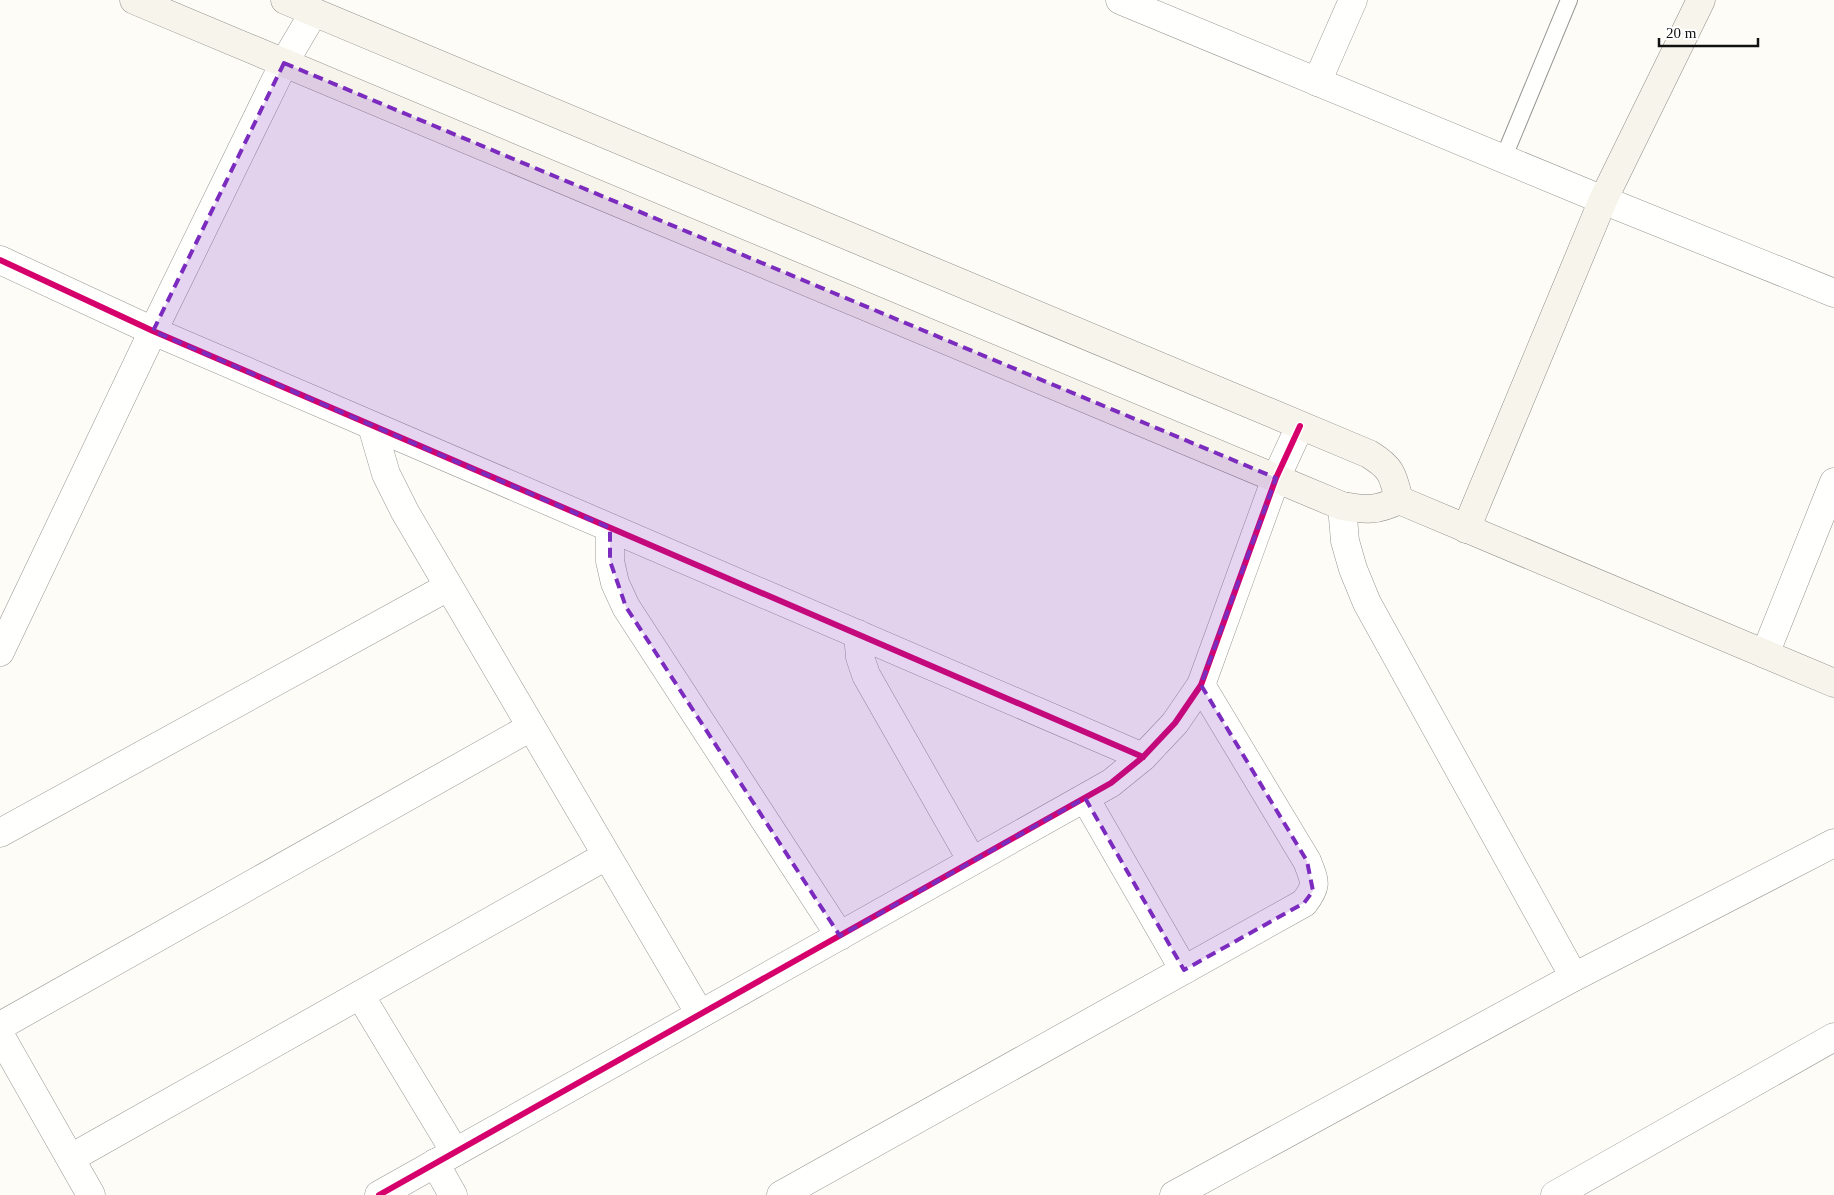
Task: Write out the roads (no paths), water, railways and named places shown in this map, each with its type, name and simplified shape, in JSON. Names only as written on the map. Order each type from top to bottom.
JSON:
[{"type":"main road","points":[[134,0],[1342,506],[1363,510],[1382,508],[1399,500],[1834,683]]},
{"type":"main road","points":[[285,0],[1369,454],[1383,463],[1394,477],[1399,500]]},
{"type":"main road","points":[[1466,529],[1603,200],[1701,0]]},
{"type":"street","points":[[1120,0],[1603,200],[1834,293]]},
{"type":"street","points":[[1317,82],[1352,0]]},
{"type":"street","points":[[0,652],[153,331],[284,63],[314,12]]},
{"type":"street","points":[[0,260],[153,331],[1143,757]]},
{"type":"street","points":[[372,426],[386,474],[405,512],[700,1014]]},
{"type":"street","points":[[379,1195],[1085,798],[1111,783],[1143,757],[1175,723],[1201,685],[1276,478],[1300,426]]},
{"type":"street","points":[[1765,654],[1834,482]]},
{"type":"street","points":[[1342,506],[1345,540],[1367,603],[1574,977]]},
{"type":"street","points":[[610,528],[610,561],[626,607],[840,936]]},
{"type":"street","points":[[0,833],[448,587]]},
{"type":"street","points":[[858,634],[860,657],[866,675],[972,862]]},
{"type":"street","points":[[782,1195],[1304,903],[1313,890],[1314,878],[1307,861],[1201,685]]},
{"type":"street","points":[[0,1026],[531,727]]},
{"type":"street","points":[[1085,798],[1184,970]]},
{"type":"street","points":[[1174,1195],[1574,977],[1834,843]]},
{"type":"street","points":[[70,1158],[606,856]]},
{"type":"street","points":[[360,995],[445,1158],[453,1195]]},
{"type":"street","points":[[0,1035],[91,1195]]},
{"type":"street","points":[[1554,1195],[1834,1037]]},
{"type":"lane","points":[[1504,159],[1569,0]]}]
